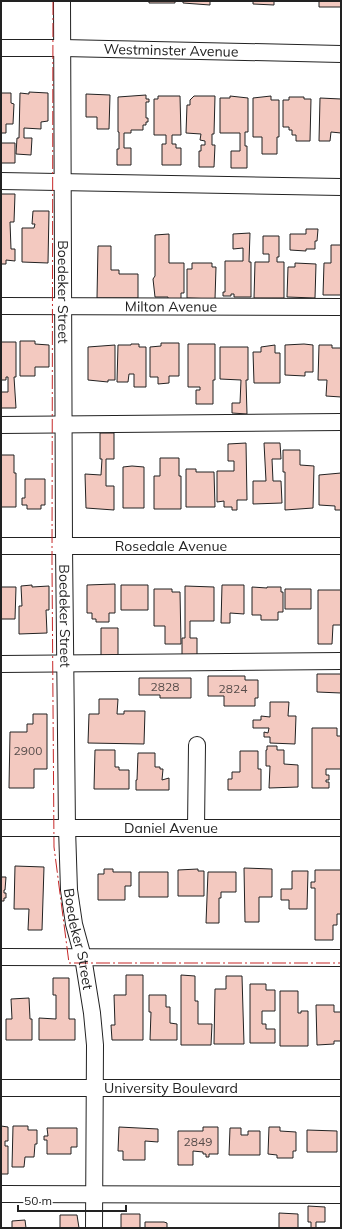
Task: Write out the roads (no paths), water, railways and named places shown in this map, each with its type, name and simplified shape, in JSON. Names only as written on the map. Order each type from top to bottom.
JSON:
[{"type":"street","name":"Boedeker Street","points":[[62,1],[64,182],[64,546],[67,828],[69,890],[74,924],[82,957],[92,1014],[95,1039],[94,1228]]},
{"type":"street","name":"Westminster Avenue","points":[[1,48],[341,54]]},
{"type":"street","points":[[1,181],[341,187]]},
{"type":"street","name":"Milton Avenue","points":[[1,306],[341,307]]},
{"type":"street","points":[[1,425],[341,422]]},
{"type":"street","name":"Rosedale Avenue","points":[[1,546],[341,546]]},
{"type":"street","points":[[1,664],[341,661]]},
{"type":"street","points":[[196,828],[197,745]]},
{"type":"street","name":"Daniel Avenue","points":[[1,828],[341,828]]},
{"type":"street","points":[[1,957],[341,958]]},
{"type":"street","name":"University Boulevard","points":[[1,1088],[341,1088]]},
{"type":"street","points":[[1,1194],[94,1193],[341,1195]]}]
